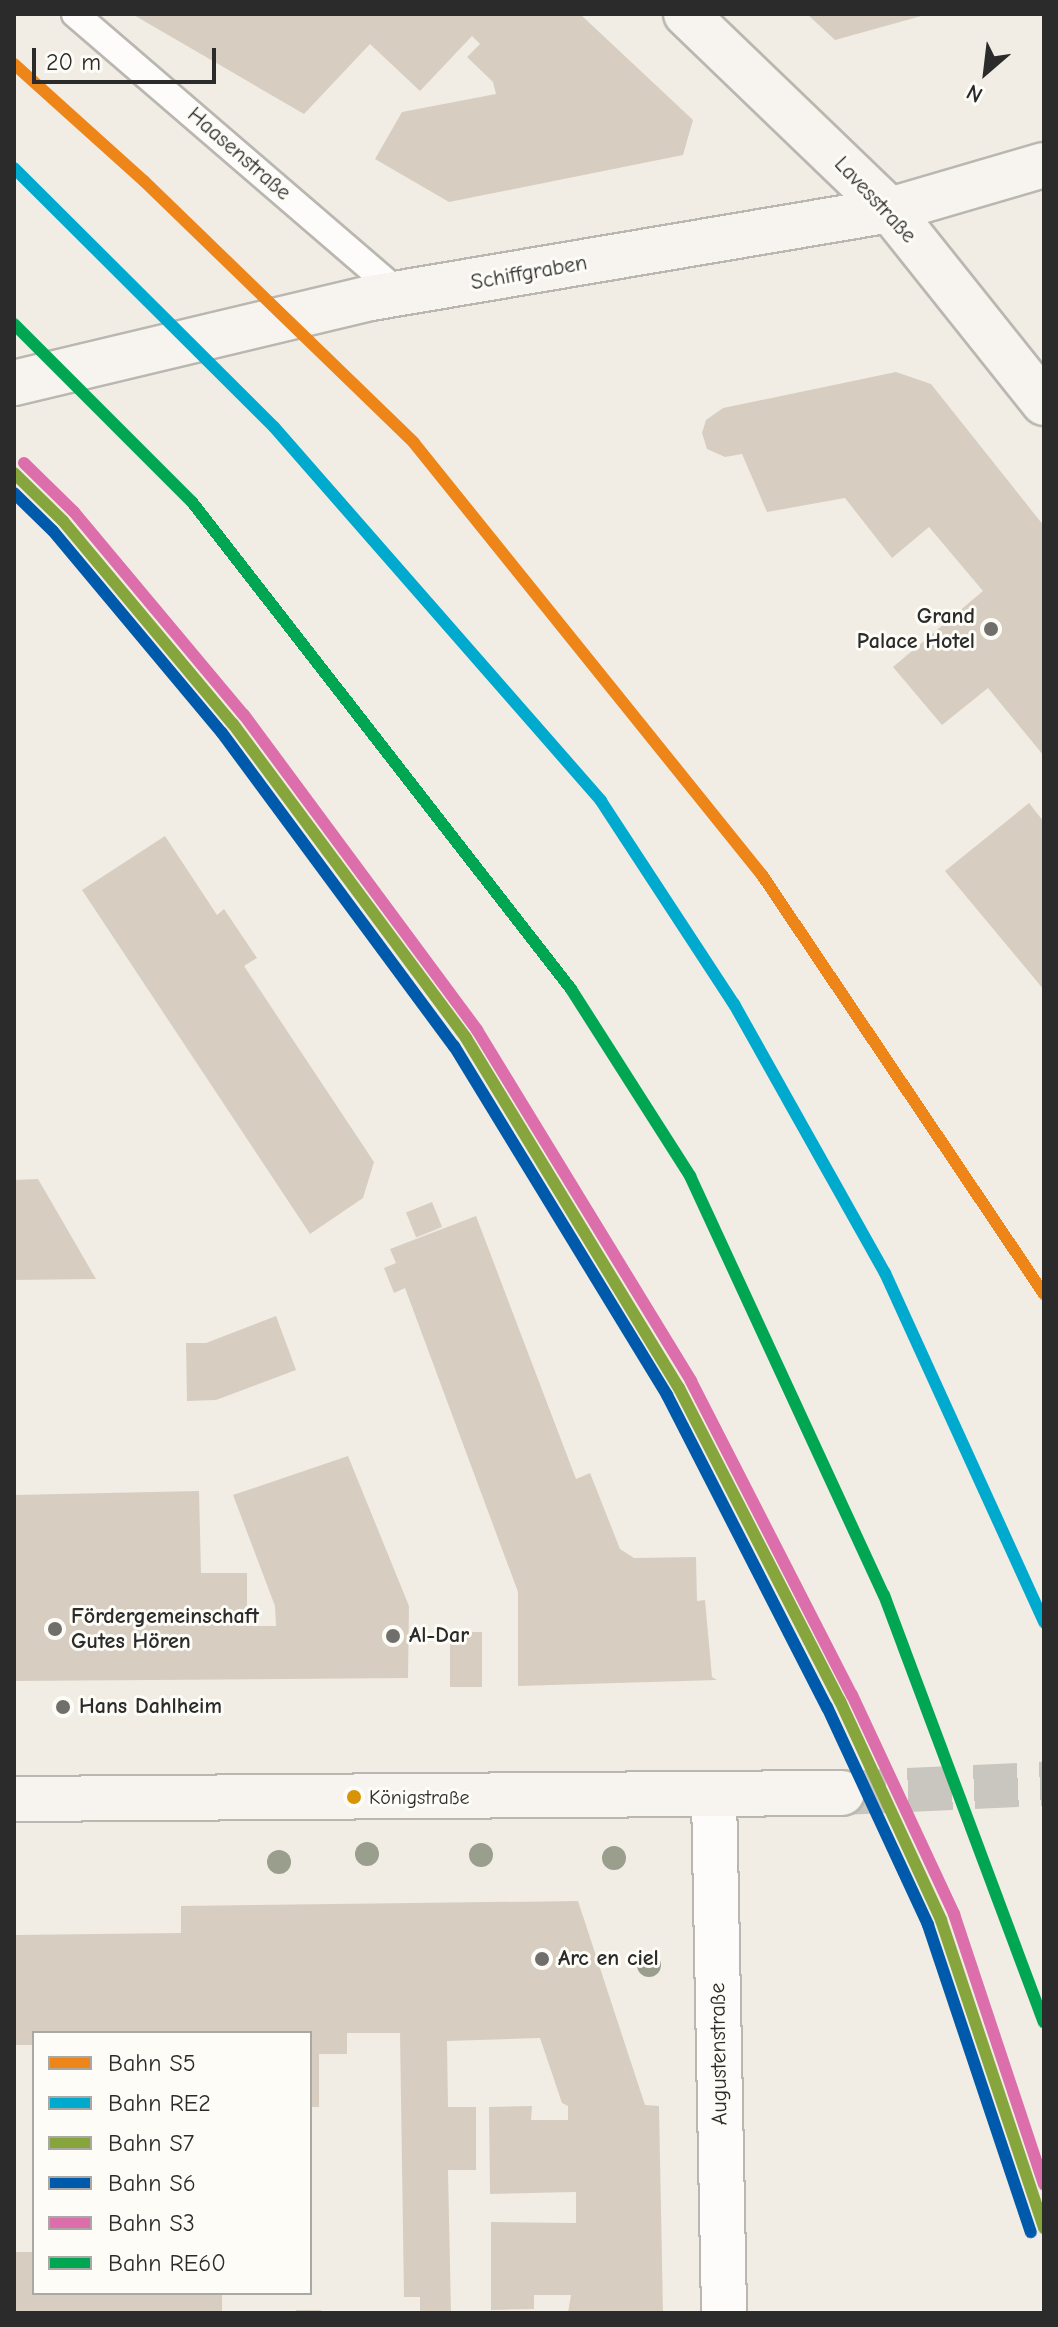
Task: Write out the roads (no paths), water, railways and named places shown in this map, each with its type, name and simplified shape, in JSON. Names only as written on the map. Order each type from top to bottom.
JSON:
[{"type":"street","name":"Lavesstraße","points":[[686,14],[890,210],[1044,403]]},
{"type":"street","name":"Schiffgraben","points":[[14,383],[402,295],[890,210],[1044,165]]},
{"type":"street","points":[[14,1799],[842,1793]]},
{"type":"street","name":"Augustenstraße","points":[[714,1795],[724,2313]]},
{"type":"lane","name":"Haasenstraße","points":[[75,14],[402,295]]},
{"type":"tunnel","points":[[842,1793],[1044,1784]]},
{"type":"rail line","name":"S5","points":[[14,64],[144,181],[414,443],[762,875],[1044,1294]]},
{"type":"rail line","name":"RE2","points":[[14,168],[274,427],[601,801],[734,1004],[885,1273],[1044,1622]]},
{"type":"rail line","name":"RE60","points":[[14,324],[192,502],[571,989],[690,1176],[884,1595],[1044,2022]]},
{"type":"rail line","name":"S3","points":[[24,463],[74,512],[244,715],[477,1030],[691,1381],[852,1695],[954,1914],[1044,2184]]},
{"type":"rail line","name":"S7","points":[[14,473],[63,521],[233,724],[466,1038],[679,1388],[840,1701],[941,1920],[1044,2228]]},
{"type":"rail line","name":"S6","points":[[14,493],[53,531],[222,733],[454,1046],[667,1395],[827,1707],[928,1925],[1031,2232]]},
{"type":"place","name":"Grand Palace Hotel","points":[[991,629]]},
{"type":"place","name":"Fördergemeinschaft Gutes Hören","points":[[55,1629]]},
{"type":"place","name":"Al-Dar","points":[[393,1636]]},
{"type":"place","name":"Hans Dahlheim","points":[[63,1707]]},
{"type":"place","name":"Königstraße","points":[[354,1797]]},
{"type":"place","name":"Arc en ciel","points":[[542,1959]]}]
